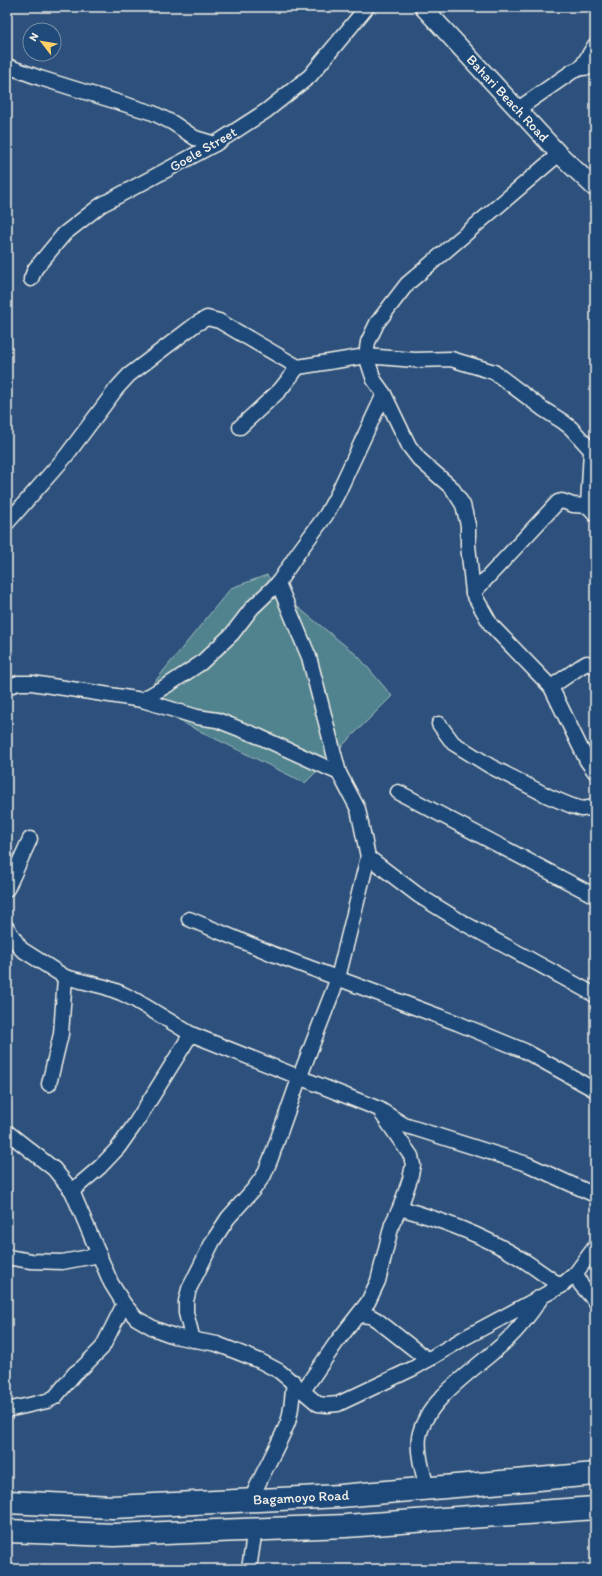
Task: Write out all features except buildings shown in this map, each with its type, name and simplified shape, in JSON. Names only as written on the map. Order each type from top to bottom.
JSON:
[{"type":"highway","name":"Bagamoyo Road","points":[[7,1502],[113,1507],[340,1496],[595,1474]]},
{"type":"highway","points":[[7,1531],[114,1535],[255,1530],[346,1526],[595,1508]]},
{"type":"street","name":"Goele Street","points":[[31,279],[35,269],[64,234],[101,205],[215,144],[266,111],[310,76],[367,7]]},
{"type":"street","name":"Bahari Beach Road","points":[[422,7],[559,154],[595,188]]},
{"type":"street","points":[[581,68],[595,45]]},
{"type":"street","points":[[7,66],[40,78],[152,113],[173,123],[195,138],[215,144]]},
{"type":"street","points":[[518,110],[573,71],[581,68],[595,67]]},
{"type":"street","points":[[559,154],[407,284],[377,323],[368,342],[366,356],[374,380],[384,394],[408,446],[419,459],[452,488],[463,505],[468,525],[468,545],[473,593],[491,625],[551,687],[587,761],[595,772]]},
{"type":"street","points":[[7,522],[66,456],[117,388],[129,375],[196,324],[207,318],[219,321],[298,367],[366,356],[414,360],[451,359],[494,372],[571,428],[591,450],[591,510],[562,501],[558,502],[473,593]]},
{"type":"street","points":[[240,427],[280,390],[298,367]]},
{"type":"street","points":[[142,700],[171,683],[201,662],[232,634],[252,608],[278,583],[326,515],[337,495],[384,394]]},
{"type":"street","points":[[193,1340],[186,1313],[186,1301],[190,1289],[213,1241],[228,1218],[264,1175],[338,978],[368,857],[358,809],[339,773],[309,656],[278,583]]},
{"type":"street","points":[[551,687],[580,667],[587,664],[595,666]]},
{"type":"street","points":[[7,687],[18,683],[32,683],[142,700],[197,717],[217,720],[260,737],[339,773]]},
{"type":"street","points":[[439,724],[453,743],[490,766],[548,796],[572,806],[582,809],[595,807]]},
{"type":"street","points":[[398,792],[595,896]]},
{"type":"street","points":[[7,889],[30,839]]},
{"type":"street","points":[[368,857],[418,895],[460,921],[595,995]]},
{"type":"street","points":[[190,919],[273,954],[525,1051],[595,1090]]},
{"type":"street","points":[[7,928],[21,949],[65,977],[105,987],[121,993],[191,1034],[300,1076],[379,1109],[404,1125],[528,1164],[595,1195]]},
{"type":"street","points":[[49,1084],[61,1034],[65,977]]},
{"type":"street","points":[[72,1191],[100,1167],[118,1148],[135,1124],[191,1034]]},
{"type":"street","points":[[251,1500],[259,1479],[271,1458],[288,1420],[298,1387],[336,1343],[368,1302],[378,1281],[392,1224],[400,1208],[413,1165],[411,1156],[379,1109]]},
{"type":"street","points":[[7,1132],[54,1169],[72,1191],[111,1283],[124,1304],[136,1318],[155,1329],[174,1336],[217,1344],[260,1361],[279,1371],[318,1404],[338,1404],[414,1368],[466,1337],[561,1286],[576,1274],[595,1247]]},
{"type":"street","points":[[400,1208],[422,1214],[486,1240],[523,1260],[561,1286]]},
{"type":"street","points":[[7,1257],[31,1261],[62,1262],[100,1256]]},
{"type":"street","points":[[576,1274],[581,1285],[595,1301]]},
{"type":"street","points":[[427,1488],[420,1456],[419,1439],[421,1428],[428,1415],[440,1398],[520,1328],[542,1296]]},
{"type":"street","points":[[7,1410],[47,1401],[55,1397],[75,1373],[102,1348],[124,1304]]},
{"type":"street","points":[[358,1315],[370,1316],[377,1320],[428,1360]]},
{"type":"street","points":[[249,1569],[255,1530]]},
{"type":"green space","points":[[267,575],[284,596],[358,656],[392,696],[305,783],[139,701],[231,588]]}]
